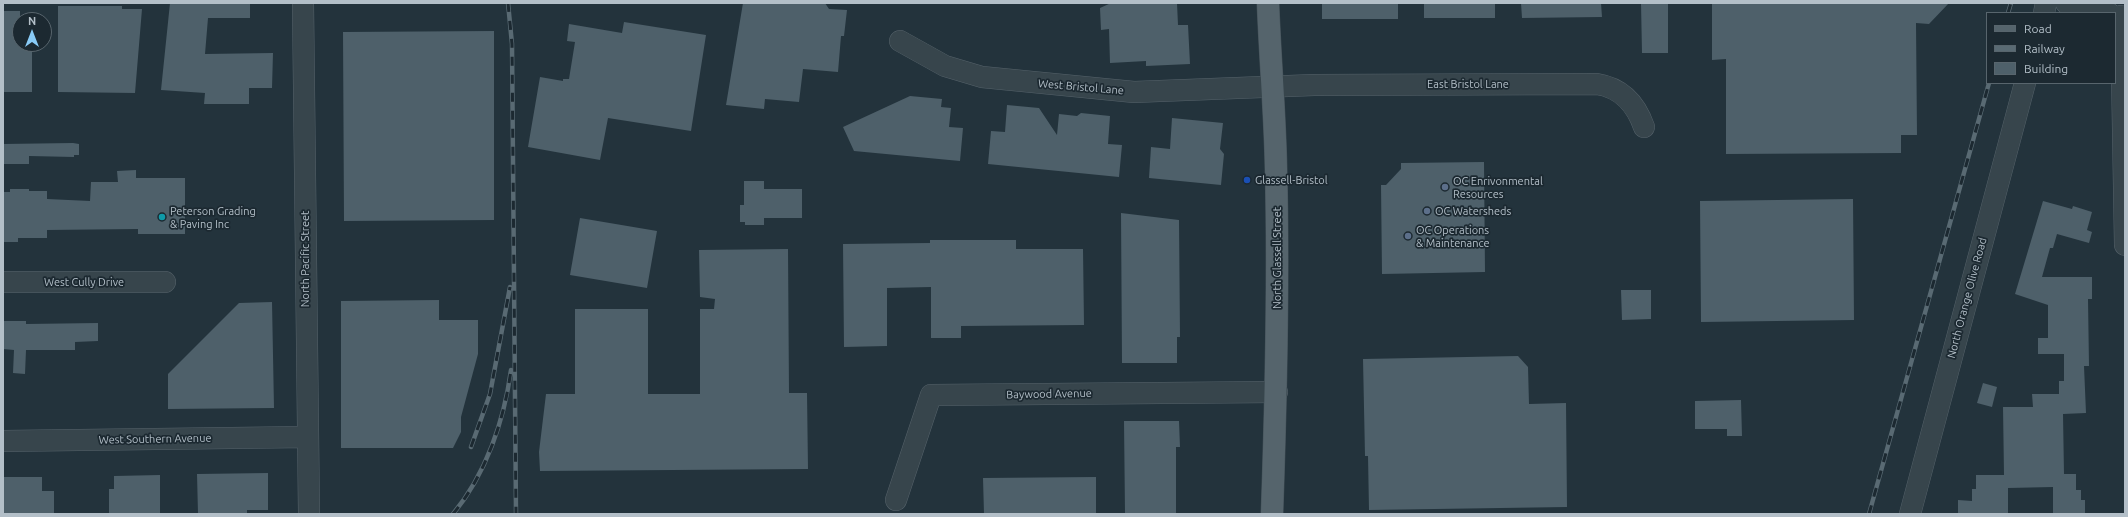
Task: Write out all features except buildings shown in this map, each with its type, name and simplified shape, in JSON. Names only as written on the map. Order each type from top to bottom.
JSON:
[{"type":"main road","name":"North Glassell Street","points":[[1268,3],[1276,168],[1277,392],[1272,514]]},
{"type":"street","name":"North Pacific Street","points":[[303,3],[306,436],[309,514]]},
{"type":"street","points":[[2066,3],[2104,12]]},
{"type":"street","points":[[2117,15],[2125,245]]},
{"type":"street","name":"West Bristol Lane","points":[[900,41],[945,66],[982,78],[1134,92],[1272,86]]},
{"type":"street","name":"East Bristol Lane","points":[[1272,86],[1597,84],[1607,86],[1628,99],[1635,107],[1644,127]]},
{"type":"street","name":"North Orange Olive Road","points":[[1910,514],[2025,84]]},
{"type":"street","name":"West Cully Drive","points":[[3,282],[165,282]]},
{"type":"street","name":"Baywood Avenue","points":[[896,500],[931,395],[1277,392]]},
{"type":"street","name":"West Southern Avenue","points":[[3,441],[306,436]]},
{"type":"railway","points":[[508,3],[512,44],[516,514]]},
{"type":"railway","points":[[2008,12],[2011,3]]},
{"type":"railway","points":[[1869,514],[1989,84]]},
{"type":"railway","points":[[471,447],[490,394],[510,287]]},
{"type":"railway","points":[[453,514],[475,482],[492,446],[504,408],[511,370]]},
{"type":"place","name":"Glassell-Bristol","points":[[1247,180]]},
{"type":"place","name":"OC Enrivonmental Resources","points":[[1445,187]]},
{"type":"place","name":"OC Watersheds","points":[[1427,211]]},
{"type":"place","name":"Peterson Grading & Paving Inc","points":[[162,217]]},
{"type":"place","name":"OC Operations & Maintenance","points":[[1408,236]]}]
